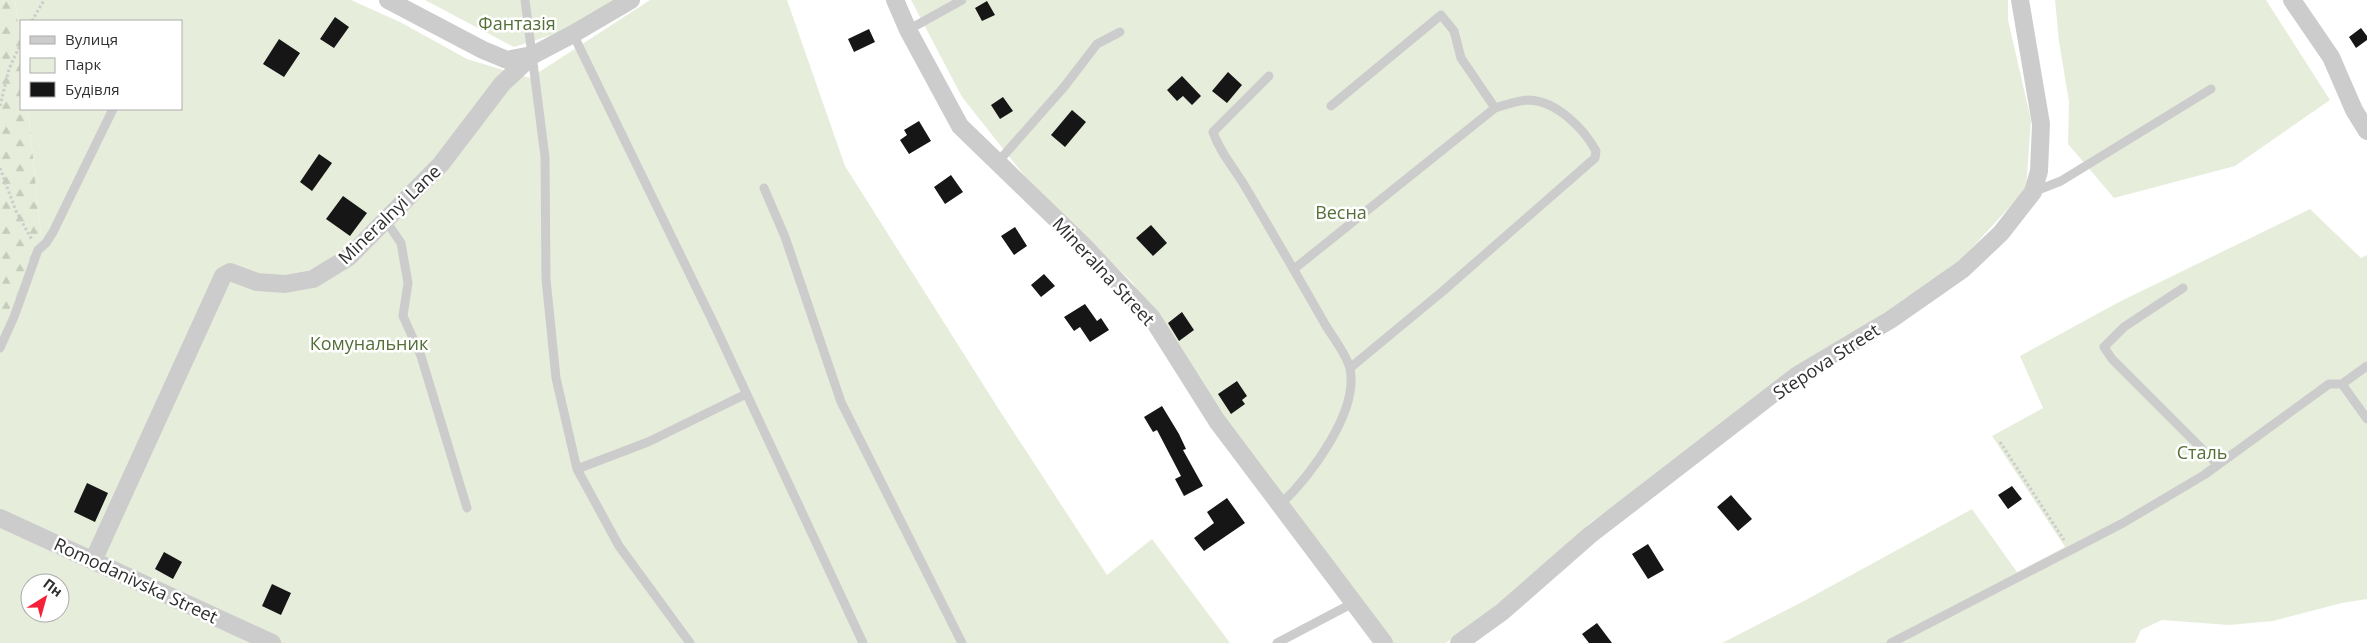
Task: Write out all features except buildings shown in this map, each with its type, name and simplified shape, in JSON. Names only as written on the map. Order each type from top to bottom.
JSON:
[{"type":"street","points":[[388,0],[483,50],[507,60],[533,55]]},
{"type":"street","name":"Mineralna Street","points":[[895,0],[908,30],[960,126],[996,163],[1083,245],[1152,318],[1217,421],[1384,643]]},
{"type":"street","name":"Stepova Street","points":[[1459,643],[1502,612],[1590,535],[1796,376],[1890,320],[1963,269],[2001,233],[2033,192],[2039,171],[2041,124],[2020,0]]},
{"type":"street","points":[[2292,0],[2331,57],[2354,110],[2367,131]]},
{"type":"street","name":"Mineralnyi Lane","points":[[93,560],[223,276],[230,272],[257,282],[285,284],[313,280],[349,258],[441,164],[502,84],[533,55],[574,34],[622,3]]},
{"type":"street","name":"Romodanivska Street","points":[[0,518],[272,643]]},
{"type":"lane","points":[[525,0],[545,158],[546,279],[556,378],[577,469],[619,546],[690,643]]},
{"type":"lane","points":[[908,30],[962,0]]},
{"type":"lane","points":[[1332,106],[1441,15],[1454,31],[1461,58],[1494,108]]},
{"type":"lane","points":[[996,163],[1052,102],[1097,44],[1120,32]]},
{"type":"lane","points":[[574,34],[863,643]]},
{"type":"lane","points":[[1269,76],[1213,132],[1218,146],[1237,173],[1350,368],[1349,401],[1323,454],[1303,483],[1281,504]]},
{"type":"lane","points":[[2033,192],[2060,181],[2211,89]]},
{"type":"lane","points":[[1294,269],[1494,108],[1531,100],[1556,109],[1571,118],[1592,143],[1596,151],[1595,158],[1443,291],[1350,368]]},
{"type":"lane","points":[[0,348],[14,317],[38,250],[46,243],[53,232],[113,110]]},
{"type":"lane","points":[[764,188],[785,236],[842,402],[962,643]]},
{"type":"lane","points":[[386,221],[401,243],[408,283],[403,316],[421,356],[467,508]]},
{"type":"lane","points":[[2183,288],[2124,327],[2104,347],[2112,359],[2218,465]]},
{"type":"lane","points":[[1891,643],[2071,551],[2139,513],[2218,465],[2329,384],[2342,384],[2367,366]]},
{"type":"lane","points":[[2342,384],[2367,419]]},
{"type":"lane","points":[[577,469],[648,442],[746,394]]},
{"type":"lane","points":[[1277,643],[1353,603]]},
{"type":"path","points":[[33,20],[44,0]]},
{"type":"path","points":[[0,106],[9,69],[20,44]]},
{"type":"path","points":[[0,168],[16,211],[38,250]]},
{"type":"path","points":[[2000,442],[2071,551]]},
{"type":"green space","points":[[0,0],[15,0],[20,39],[20,110],[28,110],[41,236],[38,250],[0,329]]},
{"type":"green space","name":"Комунальник","points":[[15,0],[351,0],[402,23],[467,59],[530,78],[650,0],[787,0],[845,166],[998,408],[1107,575],[1152,539],[1230,643],[0,643],[0,325],[41,236],[28,110],[182,110],[182,20],[20,20],[20,39]]},
{"type":"green space","name":"Фантазія","points":[[425,0],[617,0],[564,31],[514,47]]},
{"type":"green space","name":"Весна","points":[[911,0],[2008,0],[2008,20],[2031,120],[2026,189],[1960,261],[1840,343],[1789,370],[1675,462],[1590,523],[1503,601],[1446,643],[1392,643],[1235,438],[1132,282],[1030,183],[962,97]]},
{"type":"green space","points":[[2055,0],[2266,0],[2330,100],[2235,166],[2114,198],[2068,144],[2069,102],[2059,41]]},
{"type":"green space","name":"Сталь","points":[[2310,209],[2361,258],[2367,255],[2367,599],[2342,603],[2273,621],[2229,625],[2162,620],[2141,630],[2135,643],[1722,643],[1802,602],[1972,509],[2017,572],[2065,547],[1992,436],[2043,408],[2020,356],[2119,302]]}]
